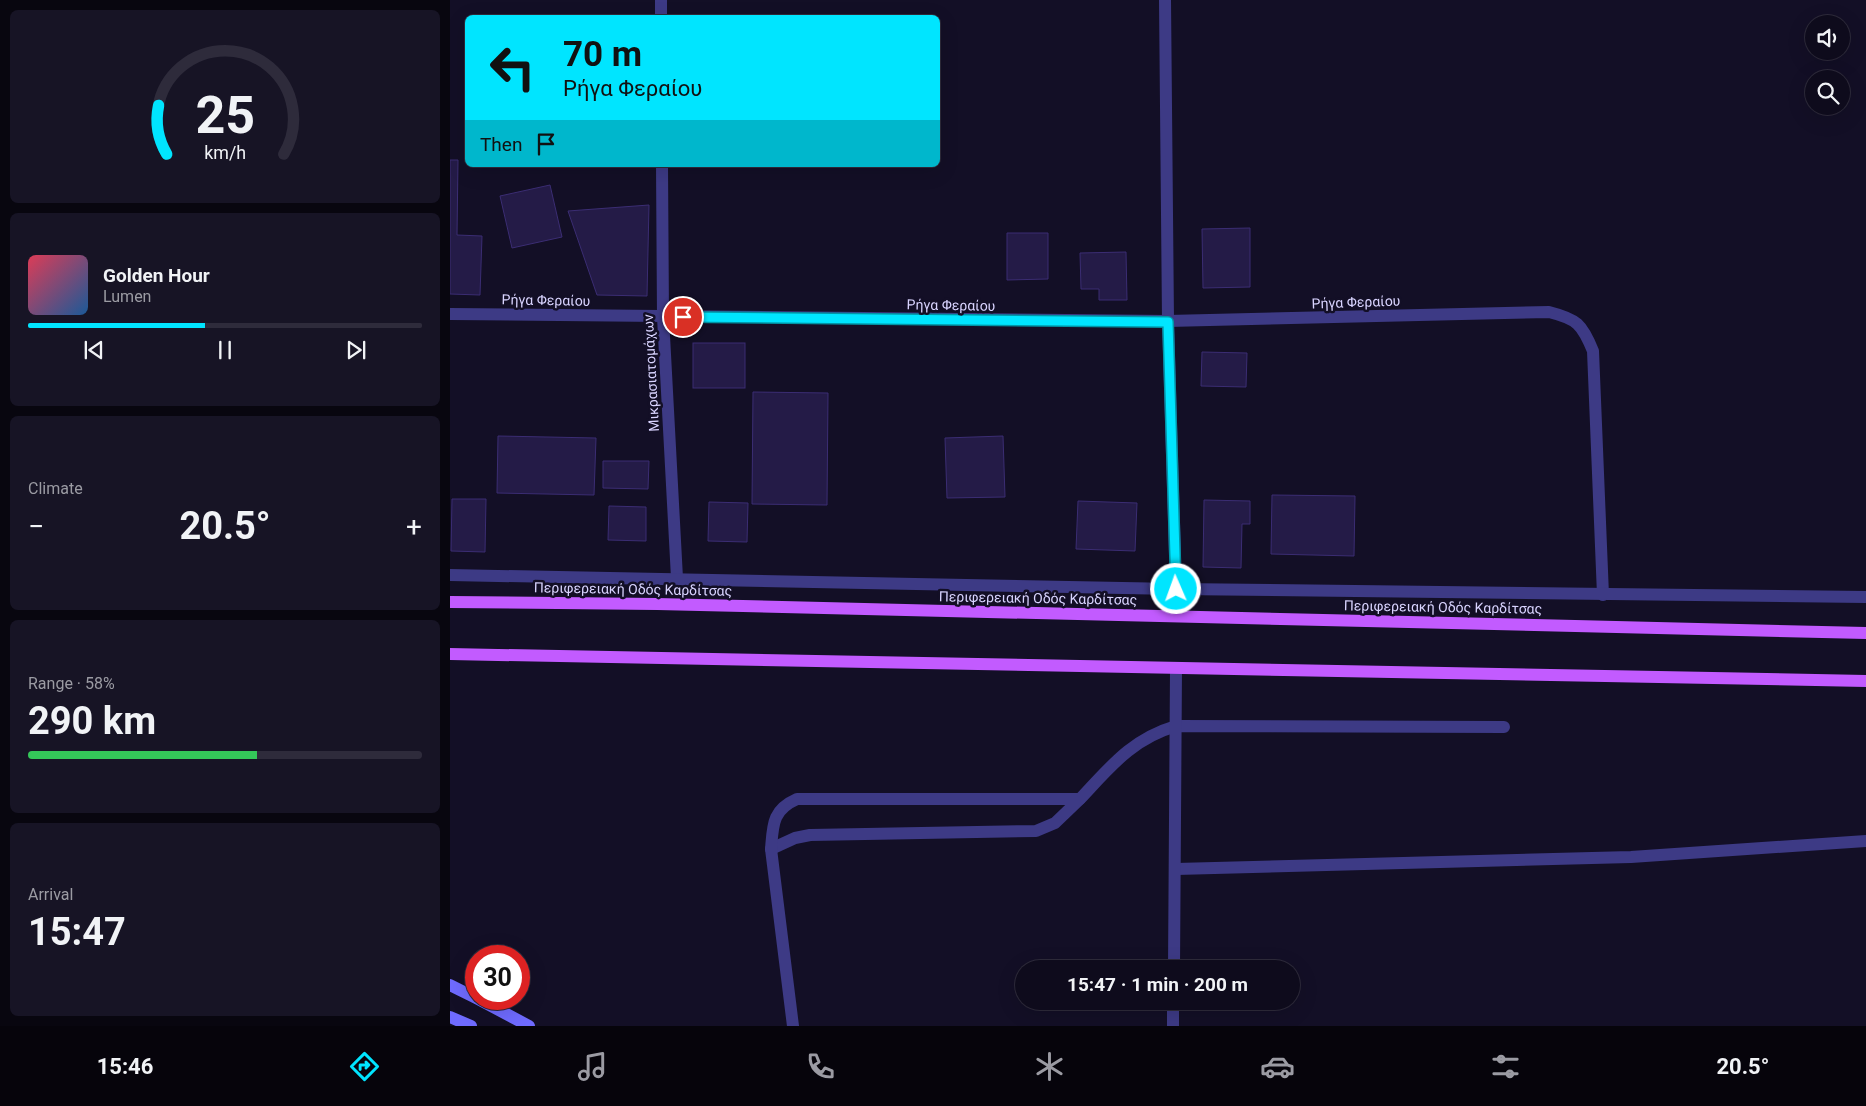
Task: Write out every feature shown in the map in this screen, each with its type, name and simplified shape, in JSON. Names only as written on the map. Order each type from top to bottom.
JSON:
[{"type":"main road","name":"Περιφερειακή Οδός Καρδίτσας","points":[[450,602],[658,604],[1866,632]]},
{"type":"main road","points":[[1794,631],[1866,627]]},
{"type":"main road","points":[[450,654],[1866,681]]},
{"type":"main road","points":[[450,985],[465,992]]},
{"type":"main road","points":[[499,1010],[529,1026]]},
{"type":"main road","points":[[450,1016],[471,1026]]},
{"type":"street","points":[[661,0],[661,15]]},
{"type":"street","points":[[1165,0],[1168,322],[1176,589]]},
{"type":"street","name":"Μικρασιατομάχων","points":[[662,167],[663,317],[677,578]]},
{"type":"street","name":"Ρήγα Φεραίου","points":[[450,314],[1168,322],[1549,312],[1568,317],[1585,330],[1593,351],[1596,373],[1603,595]]},
{"type":"street","points":[[450,575],[1176,589],[1866,597]]},
{"type":"street","points":[[1174,960],[1176,669]]},
{"type":"street","points":[[771,849],[795,838],[810,835],[1036,831],[1055,823],[1119,757],[1138,742],[1155,732],[1176,726],[1504,727]]},
{"type":"street","points":[[793,1026],[771,849],[773,821],[784,805],[797,799],[1080,799]]},
{"type":"street","points":[[1176,869],[1631,857],[1866,841]]},
{"type":"street","points":[[1173,1026],[1174,1010]]},
{"type":"building","points":[[450,160],[458,160],[457,235],[482,236],[480,295],[450,294]]},
{"type":"building","points":[[550,185],[562,237],[512,248],[500,196]]},
{"type":"building","points":[[649,205],[647,296],[597,295],[568,211]]},
{"type":"building","points":[[1250,228],[1250,287],[1203,288],[1202,229]]},
{"type":"building","points":[[1007,233],[1048,233],[1048,279],[1007,280]]},
{"type":"building","points":[[1126,252],[1127,300],[1099,300],[1099,289],[1081,289],[1080,253]]},
{"type":"building","points":[[693,343],[745,343],[745,388],[693,388]]},
{"type":"building","points":[[1202,352],[1247,353],[1246,387],[1201,386]]},
{"type":"building","points":[[753,392],[828,393],[827,505],[752,504]]},
{"type":"building","points":[[498,436],[596,438],[594,495],[497,493]]},
{"type":"building","points":[[1003,436],[1005,497],[947,498],[945,438]]},
{"type":"building","points":[[603,461],[649,461],[648,489],[603,488]]},
{"type":"building","points":[[1272,495],[1355,496],[1354,556],[1271,554]]},
{"type":"building","points":[[452,499],[486,499],[485,552],[451,551]]},
{"type":"building","points":[[1204,500],[1250,501],[1250,524],[1242,524],[1241,568],[1203,567]]},
{"type":"building","points":[[1078,501],[1137,503],[1135,551],[1076,549]]},
{"type":"building","points":[[709,502],[748,503],[747,542],[708,541]]},
{"type":"building","points":[[609,506],[646,507],[646,541],[608,540]]},
{"type":"route","points":[[683,317],[1168,322],[1176,589]]}]
